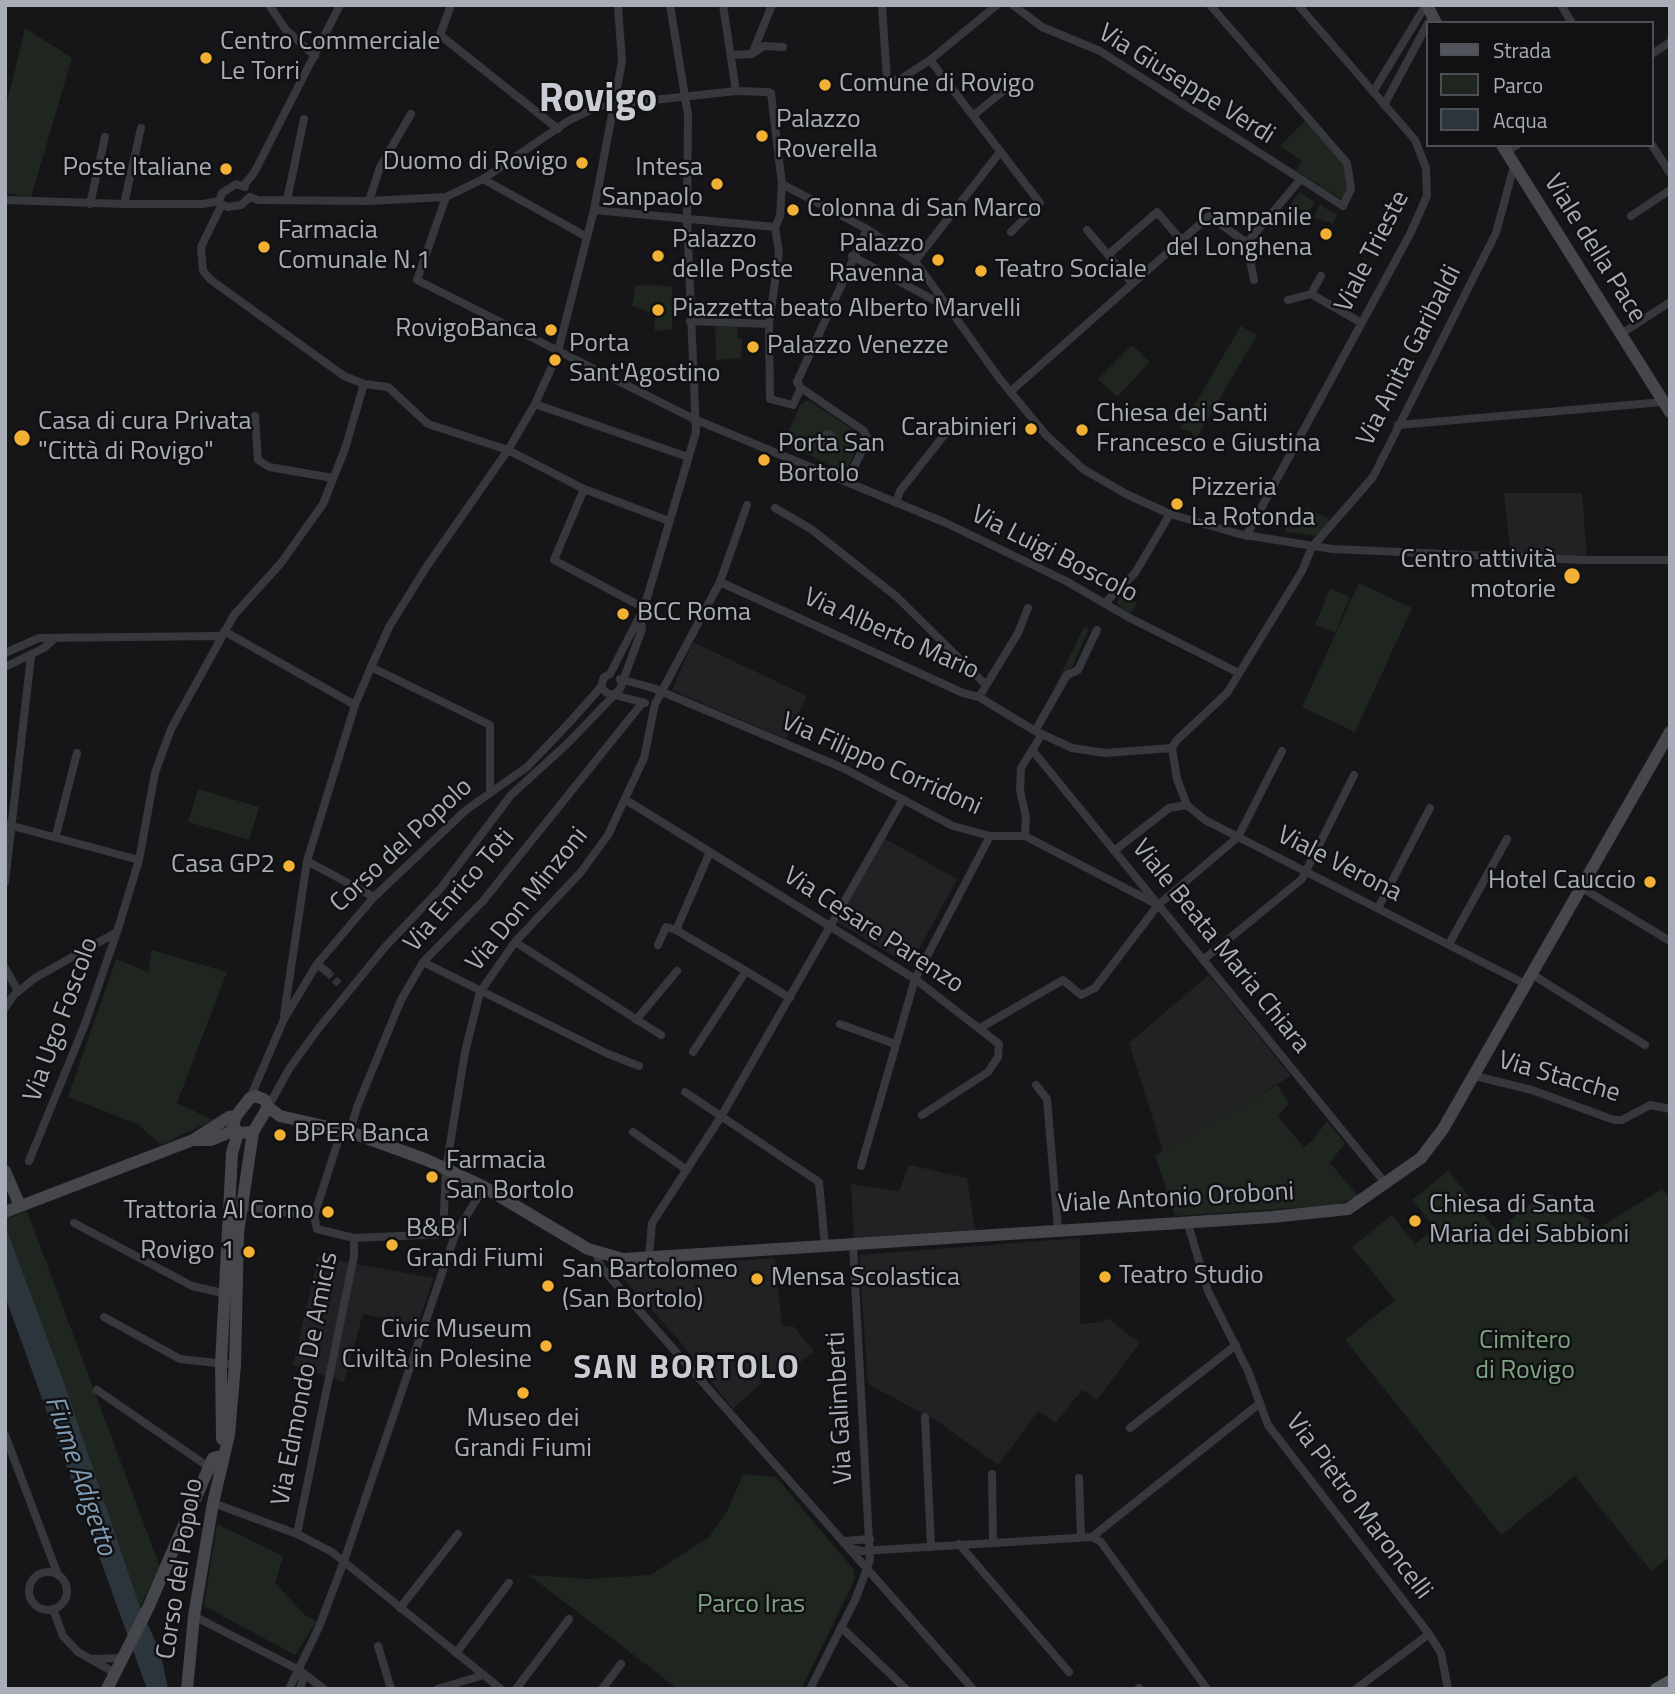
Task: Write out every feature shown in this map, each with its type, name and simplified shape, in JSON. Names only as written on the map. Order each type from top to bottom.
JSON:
[{"type":"main road","points":[[1656,1689],[1670,1681]]},
{"type":"street","points":[[269,5],[286,30],[315,56]]},
{"type":"street","points":[[244,185],[254,173],[340,5]]},
{"type":"street","points":[[451,5],[440,35],[558,129]]},
{"type":"street","points":[[284,1019],[307,861],[355,705],[389,627],[427,566],[508,450],[535,404],[556,357],[594,210],[622,62],[618,5]]},
{"type":"street","name":"Corso del Popolo","points":[[250,1098],[284,1019],[317,964],[374,897],[466,810],[527,767],[601,687],[602,680],[610,674],[644,608],[696,432],[687,219],[690,159],[686,98],[670,5]]},
{"type":"street","points":[[723,5],[736,91]]},
{"type":"street","points":[[752,54],[772,5]]},
{"type":"street","points":[[883,5],[887,80],[899,80],[930,60],[997,5]]},
{"type":"street","name":"Via Giuseppe Verdi","points":[[1013,5],[1042,27],[1100,51],[1299,181],[1343,206],[1351,189],[1350,170],[1339,150],[1210,5]]},
{"type":"street","name":"Viale Trieste","points":[[1246,536],[1425,204],[1427,195],[1426,168],[1420,149],[1298,5]]},
{"type":"street","points":[[1412,5],[1429,14]]},
{"type":"street","points":[[1561,5],[1571,21]]},
{"type":"street","points":[[1373,92],[1429,14]]},
{"type":"street","points":[[1384,105],[1429,14]]},
{"type":"street","points":[[1654,53],[1670,42]]},
{"type":"street","points":[[732,55],[752,54],[764,46],[783,47]]},
{"type":"street","points":[[930,60],[1040,204],[1011,232]]},
{"type":"street","points":[[244,185],[250,197],[258,200],[369,201],[446,197],[482,178],[568,121],[599,106],[736,91],[771,93],[782,184],[780,216],[775,227],[779,253],[769,324],[770,399],[793,405],[801,388]]},
{"type":"street","points":[[974,115],[1002,92]]},
{"type":"street","points":[[369,201],[380,167],[411,114]]},
{"type":"street","points":[[287,200],[304,119]]},
{"type":"street","points":[[124,204],[141,128]]},
{"type":"street","points":[[90,204],[105,137]]},
{"type":"street","points":[[1653,147],[1670,173]]},
{"type":"street","name":"Viale della Pace","points":[[1508,148],[1514,166],[1667,407]]},
{"type":"street","points":[[915,261],[1000,152]]},
{"type":"street","name":"Via Anita Garibaldi","points":[[1172,748],[1176,740],[1213,709],[1240,673],[1302,571],[1312,547],[1373,477],[1496,233],[1514,166]]},
{"type":"street","points":[[482,178],[587,237]]},
{"type":"street","points":[[1247,243],[1299,181]]},
{"type":"street","points":[[244,185],[236,184],[222,193],[220,204],[201,247],[204,271],[211,280],[344,376],[364,384],[388,387],[428,424],[508,450],[584,489],[669,521]]},
{"type":"street","points":[[782,184],[867,229],[915,261],[965,334],[1046,435],[1083,469],[1126,494],[1170,514],[1246,536],[1312,547],[1570,559],[1670,560]]},
{"type":"street","points":[[1631,216],[1670,190]]},
{"type":"street","points":[[5,200],[90,204],[241,205],[250,197]]},
{"type":"street","name":"Via Luigi Boscolo","points":[[446,197],[417,280],[556,357],[694,419],[946,523],[1106,602],[1128,617],[1240,673]]},
{"type":"street","points":[[594,210],[687,219],[708,218],[775,227]]},
{"type":"street","points":[[1108,255],[1157,212],[1181,240]]},
{"type":"street","points":[[1010,392],[1131,282],[1209,216],[1247,243],[1254,281]]},
{"type":"street","points":[[847,481],[868,439],[864,431],[801,388],[797,382],[852,256],[867,229]]},
{"type":"street","points":[[1087,230],[1131,282]]},
{"type":"street","points":[[852,256],[945,306]]},
{"type":"street","points":[[1311,294],[1321,276]]},
{"type":"street","points":[[1288,300],[1311,294],[1360,322]]},
{"type":"street","points":[[1620,334],[1670,302]]},
{"type":"street","points":[[690,321],[769,324]]},
{"type":"street","name":"Via Ugo Foscolo","points":[[29,1161],[72,1059],[117,932],[139,860],[159,762],[171,729],[222,634],[323,505],[362,398],[364,384]]},
{"type":"street","points":[[535,404],[688,457]]},
{"type":"street","points":[[1398,425],[1667,407]]},
{"type":"street","points":[[255,416],[258,460],[269,467],[334,478]]},
{"type":"street","points":[[896,503],[900,491],[945,434]]},
{"type":"street","points":[[584,489],[554,560],[644,608]]},
{"type":"street","name":"Via Don Minzoni","points":[[443,1233],[446,1169],[465,1052],[480,992],[515,942],[581,872],[608,835],[644,758],[655,704],[720,582],[747,505]]},
{"type":"street","points":[[775,509],[811,529],[897,597],[985,684]]},
{"type":"street","points":[[1106,602],[1135,573],[1170,514]]},
{"type":"street","name":"Via Alberto Mario","points":[[720,582],[963,693],[979,697],[1038,733],[1072,748],[1105,752],[1172,748]]},
{"type":"street","points":[[979,697],[1018,634],[1028,608]]},
{"type":"street","name":"Corso del Popolo","points":[[265,1112],[289,1069],[347,992],[441,888],[511,794],[567,744],[620,689],[642,629],[640,618]]},
{"type":"street","points":[[1025,836],[1026,817],[1020,790],[1021,768],[1033,751],[1038,733],[1067,675],[1078,670],[1097,630]]},
{"type":"street","points":[[5,653],[39,638],[222,634],[355,705]]},
{"type":"street","points":[[5,667],[31,656],[55,638]]},
{"type":"street","points":[[5,882],[9,824],[31,656]]},
{"type":"street","points":[[371,667],[489,725],[490,793]]},
{"type":"street","points":[[610,674],[621,681]]},
{"type":"street","name":"Via Filippo Corridoni","points":[[621,681],[661,692],[843,768],[953,826],[990,836],[1025,836],[1158,905]]},
{"type":"street","points":[[601,687],[607,693],[655,704]]},
{"type":"street","name":"Via Enrico Toti","points":[[314,1216],[401,1000],[423,962],[483,901],[643,702]]},
{"type":"street","name":"Viale Antonio Oroboni","points":[[265,1112],[346,1131],[446,1169],[596,1252],[623,1259],[1338,1211],[1357,1204],[1431,1147],[1475,1076],[1670,732]]},
{"type":"street","points":[[1114,851],[1169,808],[1186,805],[1177,779],[1172,748]]},
{"type":"street","name":"Viale Beata Maria Chiara","points":[[1033,751],[1386,1184]]},
{"type":"street","points":[[980,1028],[1063,980],[1081,995],[1086,995],[1158,905],[1238,837],[1282,751]]},
{"type":"street","points":[[56,835],[77,753]]},
{"type":"street","points":[[1203,960],[1302,879],[1354,775]]},
{"type":"street","points":[[649,1257],[652,1223],[722,1115],[902,799]]},
{"type":"street","name":"Via Cesare Parenzo","points":[[626,800],[915,979],[999,1044],[998,1057],[988,1072],[922,1115]]},
{"type":"street","name":"Viale Verona","points":[[1186,805],[1205,820],[1449,944],[1530,980],[1645,1045]]},
{"type":"street","points":[[1378,908],[1430,808]]},
{"type":"street","points":[[9,824],[139,860]]},
{"type":"street","points":[[861,1166],[915,979],[990,836]]},
{"type":"street","points":[[1449,944],[1507,839]]},
{"type":"street","points":[[676,930],[710,852]]},
{"type":"street","points":[[307,861],[374,897]]},
{"type":"street","points":[[1582,888],[1670,941]]},
{"type":"street","points":[[658,945],[666,927],[676,930],[790,998]]},
{"type":"street","points":[[5,1008],[12,994],[35,978],[117,932]]},
{"type":"street","points":[[515,942],[661,1035]]},
{"type":"street","points":[[423,962],[480,992],[639,1066]]},
{"type":"street","points":[[317,964],[326,971]]},
{"type":"street","points":[[5,968],[12,994]]},
{"type":"street","points":[[636,1020],[677,971]]},
{"type":"street","points":[[693,1052],[746,971]]},
{"type":"street","points":[[339,984],[347,992]]},
{"type":"street","points":[[840,1024],[895,1044]]},
{"type":"street","name":"Via Stacche","points":[[1475,1076],[1532,1090],[1614,1120],[1622,1120],[1650,1105],[1670,1109]]},
{"type":"street","points":[[1036,1085],[1047,1099],[1059,1229]]},
{"type":"street","points":[[685,1092],[819,1182],[825,1246]]},
{"type":"street","points":[[5,1171],[12,1209],[193,1140],[229,1116],[236,1116],[250,1098],[256,1096],[265,1101],[265,1112],[253,1132],[237,1131],[211,1140]]},
{"type":"street","name":"Corso del Popolo","points":[[222,1456],[221,1364],[231,1294],[235,1206],[232,1153],[237,1131],[236,1116]]},
{"type":"street","name":"Corso del Popolo","points":[[235,1206],[253,1132]]},
{"type":"street","points":[[633,1132],[687,1170]]},
{"type":"street","points":[[193,1140],[222,1143],[232,1153]]},
{"type":"street","points":[[289,1689],[344,1561],[455,1236],[484,1188]]},
{"type":"street","points":[[235,1206],[314,1216],[317,1229],[354,1238]]},
{"type":"street","name":"Via Pietro Maroncelli","points":[[1187,1220],[1208,1291],[1236,1345],[1278,1441],[1429,1634],[1441,1653],[1448,1689]]},
{"type":"street","points":[[74,1223],[192,1286],[231,1294]]},
{"type":"street","name":"Via Edmondo De Amicis","points":[[297,1534],[354,1256],[354,1238],[443,1233],[455,1236]]},
{"type":"street","name":"Via Galimberti","points":[[810,1689],[868,1570],[871,1551],[853,1244]]},
{"type":"street","points":[[596,1252],[601,1268],[848,1544],[973,1689]]},
{"type":"street","name":"Corso del Popolo","points":[[222,1456],[229,1435],[235,1366],[231,1294]]},
{"type":"street","points":[[104,1317],[180,1359],[235,1366]]},
{"type":"street","points":[[1130,1428],[1236,1345]]},
{"type":"street","points":[[97,1390],[214,1470]]},
{"type":"street","name":"Via Pietro Maroncelli","points":[[1092,1537],[1260,1403]]},
{"type":"street","points":[[925,1417],[931,1547]]},
{"type":"street","points":[[5,1435],[58,1575],[67,1591],[63,1602],[53,1609],[35,1605],[29,1588],[40,1573],[58,1575]]},
{"type":"street","points":[[107,1689],[148,1608],[188,1512],[214,1470],[213,1458],[222,1456]]},
{"type":"street","name":"Corso del Popolo","points":[[187,1689],[214,1470]]},
{"type":"street","points":[[992,1474],[993,1541]]},
{"type":"street","points":[[1079,1478],[1081,1537]]},
{"type":"street","points":[[188,1512],[201,1503],[212,1503],[297,1534],[344,1561],[501,1689]]},
{"type":"street","points":[[400,1608],[458,1534]]},
{"type":"street","points":[[848,1544],[871,1551],[993,1541],[1092,1537],[1101,1542],[1207,1689]]},
{"type":"street","points":[[848,1544],[870,1539]]},
{"type":"street","points":[[959,1544],[1069,1672]]},
{"type":"street","points":[[456,1653],[509,1583]]},
{"type":"street","points":[[53,1609],[63,1636],[88,1659],[115,1673]]},
{"type":"street","points":[[194,1616],[299,1670],[324,1689]]},
{"type":"street","points":[[516,1689],[569,1619]]},
{"type":"street","points":[[841,1627],[905,1689]]},
{"type":"street","name":"Via Pietro Maroncelli","points":[[1356,1689],[1429,1634]]},
{"type":"street","points":[[378,1646],[391,1689]]},
{"type":"street","points":[[88,1659],[124,1658]]},
{"type":"street","points":[[602,1689],[621,1664]]},
{"type":"street","points":[[299,1670],[303,1679],[300,1689]]},
{"type":"street","points":[[437,1689],[484,1675]]},
{"type":"shaded area","points":[[1504,493],[1582,493],[1587,559],[1511,557]]},
{"type":"shaded area","points":[[693,642],[807,696],[786,739],[672,690]]},
{"type":"shaded area","points":[[882,837],[957,879],[910,966],[836,921]]},
{"type":"shaded area","points":[[1209,975],[1291,1076],[1163,1151],[1129,1043]]},
{"type":"shaded area","points":[[909,1165],[967,1178],[976,1237],[854,1238],[851,1184],[899,1191]]},
{"type":"shaded area","points":[[1080,1238],[1080,1324],[1102,1322],[1107,1318],[1140,1343],[1097,1400],[1082,1390],[1056,1423],[1038,1411],[998,1465],[937,1421],[868,1384],[859,1255]]},
{"type":"shaded area","points":[[318,1257],[434,1278],[417,1326],[363,1314],[344,1382],[293,1365]]},
{"type":"shaded area","points":[[775,1258],[782,1326],[793,1326],[814,1351],[785,1375],[772,1373],[733,1409],[678,1339],[619,1274],[621,1270]]},
{"type":"green space","points":[[25,28],[72,58],[31,197],[5,193],[5,110]]},
{"type":"green space","points":[[1306,120],[1345,166],[1347,188],[1342,199],[1296,171],[1302,161],[1280,146]]},
{"type":"green space","points":[[1300,192],[1315,202],[1308,213],[1290,205]]},
{"type":"green space","points":[[1320,205],[1337,215],[1333,224],[1314,217]]},
{"type":"green space","name":"Piazzetta beato Alberto Marvelli","points":[[636,285],[672,286],[672,329],[655,331],[655,314],[632,306]]},
{"type":"green space","points":[[737,326],[738,339],[742,339],[741,358],[716,360],[715,327]]},
{"type":"green space","points":[[1241,326],[1257,335],[1196,439],[1190,431],[1180,429]]},
{"type":"green space","points":[[1132,345],[1150,362],[1117,397],[1098,379]]},
{"type":"green space","points":[[808,400],[862,436],[849,466],[836,468],[788,445],[787,435],[800,405]]},
{"type":"green space","points":[[1306,507],[1332,521],[1319,536],[1285,532],[1286,523],[1298,524]]},
{"type":"green space","points":[[1359,583],[1412,608],[1355,732],[1302,707]]},
{"type":"green space","points":[[1330,588],[1350,597],[1335,633],[1315,625]]},
{"type":"green space","points":[[1121,593],[1137,603],[1130,613],[1117,602]]},
{"type":"green space","points":[[1084,627],[1089,629],[1072,667],[1066,672],[1039,720]]},
{"type":"green space","points":[[198,789],[259,807],[249,840],[188,822]]},
{"type":"green space","points":[[152,950],[227,972],[177,1103],[213,1120],[161,1145],[137,1124],[68,1097],[116,959],[148,972]]},
{"type":"green space","points":[[1277,1085],[1289,1103],[1278,1117],[1304,1147],[1313,1140],[1327,1121],[1345,1143],[1330,1163],[1358,1196],[1338,1204],[1322,1206],[1175,1216],[1155,1155]]},
{"type":"green space","name":"Cimitero di Rovigo","points":[[1448,1171],[1497,1231],[1545,1192],[1600,1227],[1662,1189],[1670,1199],[1670,1556],[1651,1571],[1575,1476],[1501,1535],[1345,1340],[1395,1300],[1352,1247],[1392,1215],[1415,1244],[1435,1228],[1412,1200]]},
{"type":"green space","points":[[27,1211],[160,1567],[140,1607],[66,1388],[5,1225],[5,1219]]},
{"type":"green space","name":"Parco Iras","points":[[743,1474],[776,1477],[853,1569],[855,1579],[801,1689],[678,1689],[529,1575],[587,1579],[650,1575],[709,1537],[728,1510]]},
{"type":"green space","points":[[217,1524],[283,1556],[275,1583],[306,1616],[317,1621],[295,1655],[204,1606]]},
{"type":"water","points":[[828,430],[834,433],[837,439],[834,445],[828,448],[822,445],[819,439],[822,433]]},
{"type":"water","name":"Fiume Adigetto","points":[[5,1225],[66,1388],[140,1607],[161,1654],[168,1689],[147,1689],[5,1296]]},
{"type":"tunnel","points":[[326,971],[339,984]]},
{"type":"place","name":"Centro Commerciale Le Torri","points":[[206,58]]},
{"type":"place","name":"Comune di Rovigo","points":[[825,85]]},
{"type":"place","name":"Palazzo Roverella","points":[[762,136]]},
{"type":"place","name":"Duomo di Rovigo","points":[[582,163]]},
{"type":"place","name":"Poste Italiane","points":[[226,169]]},
{"type":"place","name":"Intesa Sanpaolo","points":[[717,184]]},
{"type":"place","name":"Colonna di San Marco","points":[[793,210]]},
{"type":"place","name":"Campanile del Longhena","points":[[1326,234]]},
{"type":"place","name":"Farmacia Comunale N.1","points":[[264,247]]},
{"type":"place","name":"Palazzo delle Poste","points":[[658,256]]},
{"type":"place","name":"Palazzo Ravenna","points":[[938,260]]},
{"type":"place","name":"Teatro Sociale","points":[[981,271]]},
{"type":"place","name":"Piazzetta beato Alberto Marvelli","points":[[658,310]]},
{"type":"place","name":"RovigoBanca","points":[[551,330]]},
{"type":"place","name":"Palazzo Venezze","points":[[753,347]]},
{"type":"place","name":"Porta Sant'Agostino","points":[[555,360]]},
{"type":"place","name":"Carabinieri","points":[[1031,429]]},
{"type":"place","name":"Chiesa dei Santi Francesco e Giustina","points":[[1082,430]]},
{"type":"place","name":"Casa di cura Privata \"Città di Rovigo\"","points":[[22,438]]},
{"type":"place","name":"Porta San Bortolo","points":[[764,460]]},
{"type":"place","name":"Pizzeria La Rotonda","points":[[1177,504]]},
{"type":"place","name":"Centro attività motorie","points":[[1572,576]]},
{"type":"place","name":"BCC Roma","points":[[623,614]]},
{"type":"place","name":"Casa GP2","points":[[289,866]]},
{"type":"place","name":"Hotel Cauccio","points":[[1650,882]]},
{"type":"place","name":"BPER Banca","points":[[280,1135]]},
{"type":"place","name":"Farmacia San Bortolo","points":[[432,1177]]},
{"type":"place","name":"Trattoria Al Corno","points":[[328,1212]]},
{"type":"place","name":"Chiesa di Santa Maria dei Sabbioni","points":[[1415,1221]]},
{"type":"place","name":"B&B I Grandi Fiumi","points":[[392,1245]]},
{"type":"place","name":"Rovigo 1","points":[[249,1252]]},
{"type":"place","name":"Teatro Studio","points":[[1105,1277]]},
{"type":"place","name":"Mensa Scolastica","points":[[757,1279]]},
{"type":"place","name":"San Bartolomeo (San Bortolo)","points":[[548,1286]]},
{"type":"place","name":"Civic Museum Civiltà in Polesine","points":[[546,1346]]},
{"type":"place","name":"Museo dei Grandi Fiumi","points":[[523,1393]]},
{"type":"district","name":"Rovigo","points":[[598,101]]},
{"type":"district","name":"SAN BORTOLO","points":[[687,1370]]}]
